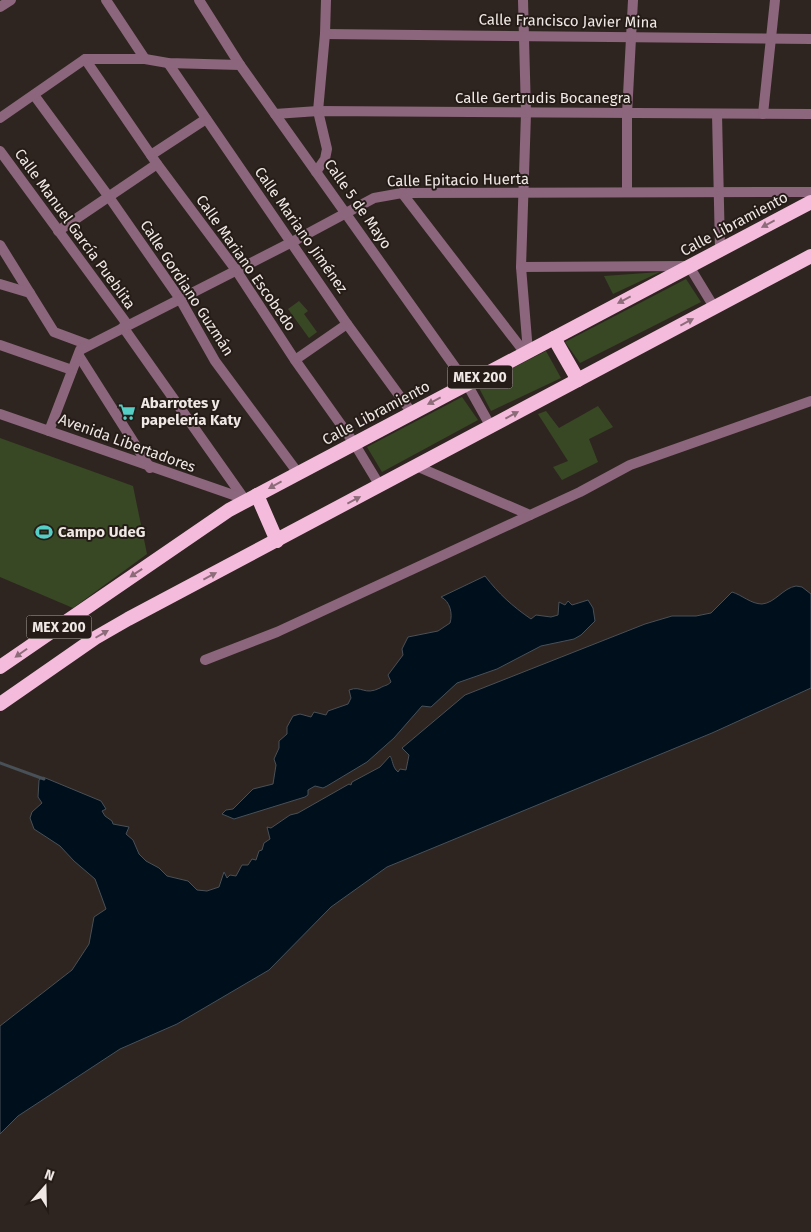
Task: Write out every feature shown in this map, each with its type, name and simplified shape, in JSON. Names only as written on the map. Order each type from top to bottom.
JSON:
[{"type":"highway","name":"Calle Libramiento","points":[[0,667],[229,510],[810,200]]},
{"type":"highway","name":"MEX 200","points":[[0,704],[95,638],[128,619],[811,256]]},
{"type":"highway","points":[[554,338],[578,380]]},
{"type":"highway","points":[[249,499],[277,541]]},
{"type":"street","points":[[0,7],[11,0]]},
{"type":"street","points":[[106,0],[145,59]]},
{"type":"street","name":"Calle 5 de Mayo","points":[[199,0],[240,65],[467,384],[491,426]]},
{"type":"street","points":[[316,172],[325,158],[327,149],[318,111],[326,0]]},
{"type":"street","points":[[523,0],[522,35],[526,113],[521,267],[527,352]]},
{"type":"street","points":[[627,192],[627,114],[633,0]]},
{"type":"street","points":[[763,114],[775,0]]},
{"type":"street","name":"Calle Francisco Javier Mina","points":[[325,34],[811,39]]},
{"type":"street","points":[[0,118],[85,59],[145,59],[168,63],[240,65]]},
{"type":"street","name":"Calle Mariano Escobedo","points":[[85,59],[154,160],[236,270],[295,360],[354,443],[380,486]]},
{"type":"street","name":"Calle Mariano Jiménez","points":[[168,63],[348,324],[412,413]]},
{"type":"street","name":"Calle Gordiano Guzmán","points":[[34,95],[109,196],[180,299],[215,360],[298,472]]},
{"type":"street","name":"Calle Gertrudis Bocanegra","points":[[275,114],[318,111],[811,114]]},
{"type":"street","points":[[717,114],[720,249]]},
{"type":"street","points":[[58,232],[109,196],[206,119]]},
{"type":"street","name":"Calle Manuel García Pueblita","points":[[0,151],[249,499]]},
{"type":"street","name":"Calle Epitacio Huerta","points":[[49,431],[80,350],[374,198],[402,193],[627,192],[719,193],[810,200]]},
{"type":"street","points":[[402,193],[527,352]]},
{"type":"street","points":[[2,251],[54,332],[89,345]]},
{"type":"street","points":[[521,267],[689,266],[714,307]]},
{"type":"street","points":[[0,284],[30,293]]},
{"type":"street","points":[[295,360],[348,324]]},
{"type":"street","points":[[0,345],[72,370]]},
{"type":"street","points":[[79,356],[150,468]]},
{"type":"street","points":[[205,660],[277,632],[580,492],[630,465],[811,400]]},
{"type":"street","name":"Avenida Libertadores","points":[[0,414],[150,468],[249,499]]},
{"type":"street","points":[[416,466],[530,515]]},
{"type":"green space","points":[[660,272],[613,294],[604,276]]},
{"type":"green space","points":[[686,279],[701,302],[580,363],[565,342]]},
{"type":"green space","points":[[299,301],[308,311],[304,314],[317,332],[309,338],[288,309]]},
{"type":"green space","points":[[546,351],[561,378],[491,411],[478,386]]},
{"type":"green space","points":[[462,397],[478,420],[382,472],[367,447]]},
{"type":"green space","points":[[598,406],[613,427],[589,439],[598,462],[562,480],[553,467],[568,461],[538,414],[546,411],[559,428]]},
{"type":"green space","points":[[0,438],[133,486],[147,554],[73,608],[0,577]]},
{"type":"water","points":[[485,576],[506,599],[531,619],[536,615],[551,617],[558,615],[559,602],[565,605],[568,601],[572,605],[588,600],[593,608],[595,621],[581,635],[574,639],[541,646],[497,669],[457,683],[431,707],[422,706],[394,738],[367,762],[327,786],[323,788],[315,786],[308,790],[308,795],[305,797],[234,819],[222,814],[226,810],[233,809],[253,789],[273,784],[276,765],[274,759],[279,748],[279,741],[287,734],[287,727],[293,716],[300,714],[311,717],[314,712],[326,715],[328,711],[348,704],[351,698],[349,690],[370,691],[390,683],[388,675],[403,655],[402,649],[408,637],[438,631],[450,623],[450,608],[447,601],[441,597]]},
{"type":"water","points":[[791,587],[802,587],[811,594],[811,688],[712,733],[387,867],[331,907],[269,970],[177,1024],[120,1049],[18,1116],[0,1134],[0,1026],[72,970],[89,944],[94,917],[106,909],[95,879],[60,846],[34,829],[30,818],[32,812],[42,803],[38,797],[39,780],[43,777],[101,801],[106,809],[102,811],[113,824],[129,827],[126,834],[133,840],[139,854],[146,861],[159,868],[167,876],[188,881],[197,890],[207,891],[219,887],[224,872],[227,878],[230,875],[236,876],[242,865],[248,865],[252,859],[256,860],[264,843],[270,839],[267,827],[271,828],[290,815],[298,813],[349,784],[351,785],[352,782],[380,767],[390,756],[398,772],[400,769],[406,770],[409,755],[402,748],[465,695],[645,624],[672,616],[696,616],[711,613],[732,592],[754,603],[762,604],[771,601]]},
{"type":"waterway","points":[[0,763],[44,779]]},
{"type":"place","name":"Abarrotes y papelería Katy","points":[[127,412]]},
{"type":"place","name":"Campo UdeG","points":[[44,532]]}]
